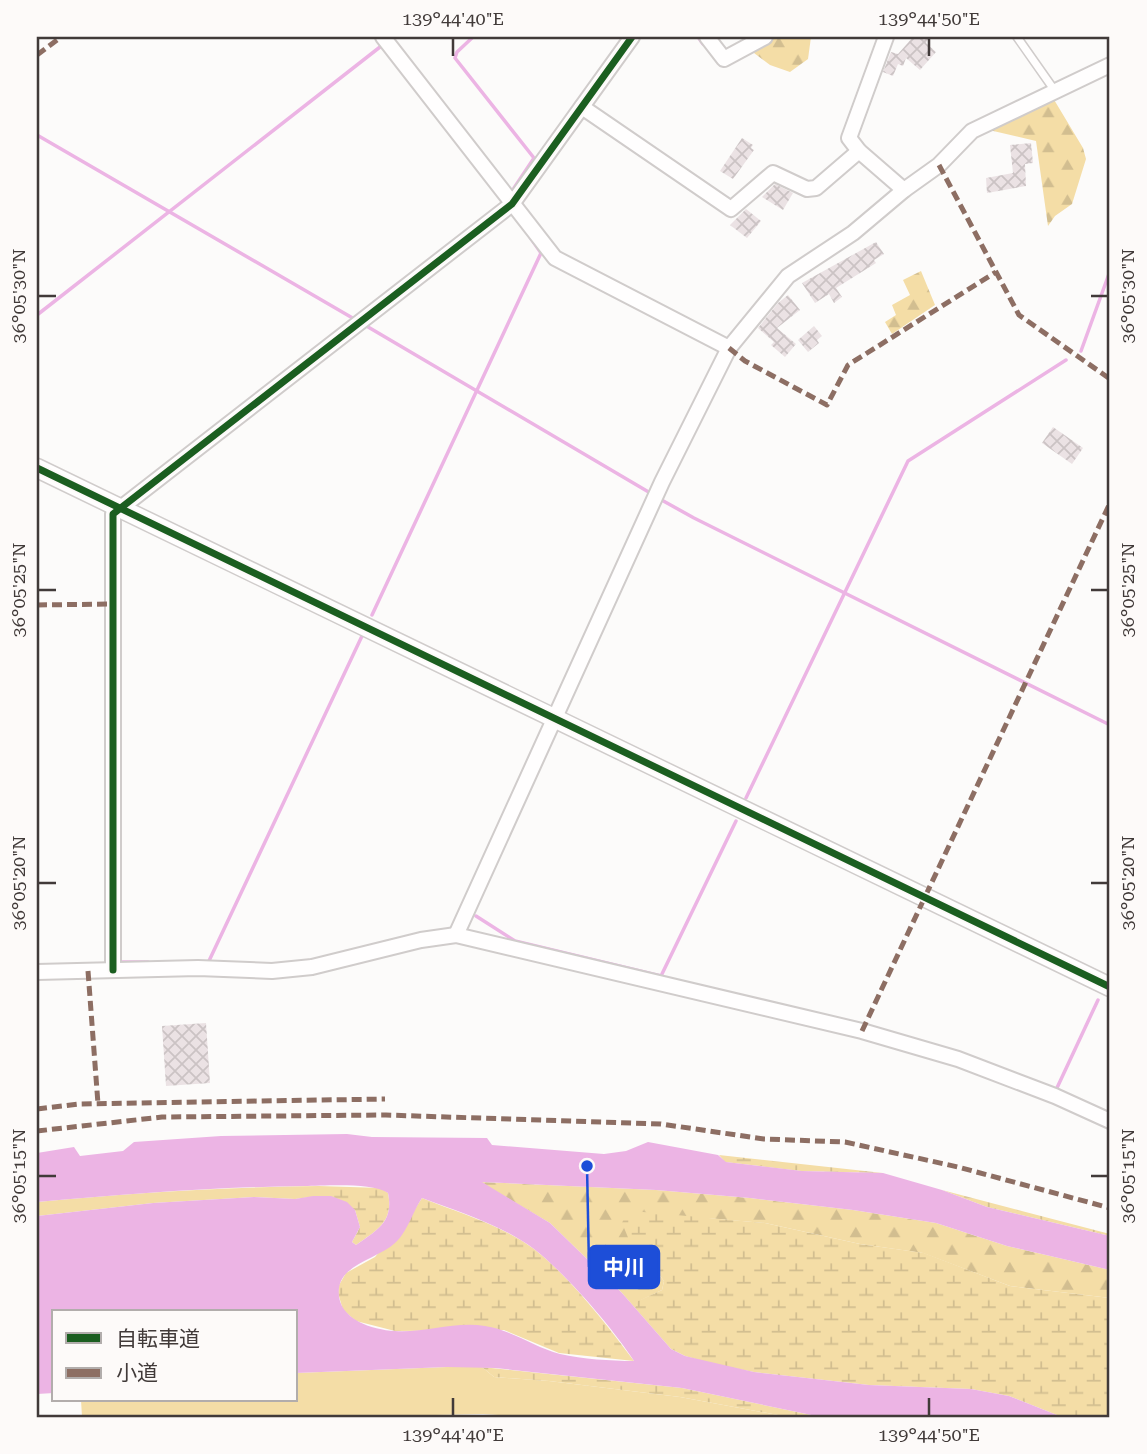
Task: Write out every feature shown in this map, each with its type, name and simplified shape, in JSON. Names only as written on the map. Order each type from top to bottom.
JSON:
[{"type":"street","points":[[383,37],[555,258],[729,348]]},
{"type":"street","points":[[113,970],[113,514],[512,204],[632,37]]},
{"type":"street","points":[[707,37],[724,59],[765,37]]},
{"type":"street","points":[[886,37],[849,138],[859,151],[905,190]]},
{"type":"street","points":[[456,935],[655,496],[729,348],[788,276],[853,233],[939,165],[972,131],[1110,65]]},
{"type":"street","points":[[582,107],[731,209],[773,173],[807,189],[816,188],[859,151]]},
{"type":"street","points":[[37,468],[1110,987]]},
{"type":"street","points":[[37,972],[198,968],[272,971],[312,967],[421,940],[456,935],[862,1031],[958,1059],[1055,1096],[1110,1121]]},
{"type":"lane","points":[[1017,37],[1055,92]]},
{"type":"green space","points":[[774,37],[811,37],[808,59],[790,72],[770,65],[750,50]]},
{"type":"green space","points":[[1053,98],[1083,148],[1086,159],[1072,204],[1055,216],[1048,226],[1036,141],[989,130]]},
{"type":"green space","points":[[921,271],[935,305],[892,334],[885,322],[896,315],[892,305],[910,295],[903,280]]},
{"type":"green space","points":[[719,1155],[883,1173],[801,1171],[725,1162]]},
{"type":"green space","points":[[480,1182],[656,1190],[750,1198],[936,1223],[1007,1246],[1110,1270],[1110,1298],[1010,1286],[923,1253],[860,1244],[765,1223],[706,1218],[637,1259],[657,1272],[664,1281],[662,1290],[639,1301],[635,1308],[550,1223]]},
{"type":"green space","points":[[319,1186],[319,1196],[295,1199],[254,1197],[153,1203],[37,1216],[37,1202],[178,1191]]},
{"type":"green space","points":[[319,1186],[381,1188],[388,1193],[386,1218],[377,1230],[356,1245],[352,1242],[360,1227],[355,1210],[319,1196]]},
{"type":"green space","points":[[942,1190],[1110,1234],[1110,1236],[987,1207]]},
{"type":"green space","points":[[422,1198],[494,1226],[534,1249],[574,1287],[634,1361],[559,1353],[504,1330],[395,1331],[356,1321],[343,1310],[338,1293],[339,1285],[346,1273],[375,1257]]},
{"type":"green space","points":[[643,1212],[765,1223],[860,1244],[924,1253],[1010,1286],[1110,1298],[1110,1417],[1062,1417],[1009,1396],[971,1389],[869,1385],[754,1372],[685,1356],[671,1349],[635,1308],[638,1301],[662,1290],[664,1281],[657,1272],[637,1259],[622,1223],[626,1214]]},
{"type":"green space","points":[[482,1367],[494,1377],[680,1397],[789,1417],[528,1417],[483,1414],[82,1417],[81,1402],[298,1402],[298,1373]]},
{"type":"green space","points":[[482,1367],[682,1388],[821,1417],[789,1417],[680,1397],[494,1377]]},
{"type":"shaded area","points":[[347,1134],[372,1137],[487,1138],[492,1145],[604,1154],[626,1151],[648,1142],[718,1155],[726,1162],[802,1171],[883,1173],[942,1190],[987,1207],[1110,1236],[1110,1270],[1007,1246],[936,1223],[853,1210],[656,1190],[482,1182],[550,1223],[622,1293],[671,1349],[685,1356],[754,1372],[869,1385],[971,1389],[1009,1396],[1062,1417],[821,1417],[682,1388],[495,1368],[447,1367],[298,1373],[298,1310],[52,1310],[52,1393],[37,1394],[37,1216],[153,1203],[331,1196],[347,1202],[355,1210],[360,1227],[352,1242],[356,1245],[377,1230],[386,1218],[388,1193],[371,1187],[348,1185],[204,1189],[37,1202],[37,1153],[74,1147],[80,1156],[123,1151],[134,1142],[221,1136]],"holes":[[[422,1198],[522,1240],[534,1249],[588,1302],[634,1361],[560,1354],[485,1326],[462,1325],[395,1331],[366,1325],[349,1315],[339,1298],[342,1280],[354,1267],[395,1243],[403,1234]]]},
{"type":"building","points":[[913,37],[930,37],[926,43],[936,52],[920,70],[906,58],[903,66],[898,64],[893,76],[883,72],[891,52],[898,54]]},
{"type":"building","points":[[742,138],[753,145],[751,148],[754,150],[733,179],[720,171]]},
{"type":"building","points":[[1031,143],[1033,163],[1025,164],[1026,186],[987,193],[986,178],[1013,173],[1010,145]]},
{"type":"building","points":[[775,184],[793,193],[783,210],[762,197]]},
{"type":"building","points":[[746,209],[761,221],[747,238],[730,225]]},
{"type":"building","points":[[876,242],[884,254],[874,260],[876,263],[836,288],[842,297],[834,303],[829,294],[815,303],[802,283]]},
{"type":"building","points":[[788,295],[800,310],[777,328],[796,344],[785,357],[771,345],[774,342],[758,328]]},
{"type":"building","points":[[814,326],[822,336],[817,340],[819,343],[808,352],[798,340]]},
{"type":"building","points":[[1053,427],[1083,448],[1072,464],[1042,443]]},
{"type":"building","points":[[206,1023],[210,1083],[166,1086],[162,1026]]},
{"type":"waterway","points":[[473,37],[457,52],[455,58],[534,158],[514,188]]},
{"type":"waterway","points":[[698,37],[703,44]]},
{"type":"waterway","points":[[37,315],[380,47]]},
{"type":"waterway","points":[[37,135],[356,320]]},
{"type":"waterway","points":[[372,615],[541,253],[530,237]]},
{"type":"waterway","points":[[1081,351],[1110,271]]},
{"type":"waterway","points":[[363,324],[652,494]]},
{"type":"waterway","points":[[746,798],[908,461],[1066,360]]},
{"type":"waterway","points":[[658,498],[1110,725]]},
{"type":"waterway","points":[[208,963],[362,636]]},
{"type":"waterway","points":[[476,916],[515,941],[661,976],[736,821]]},
{"type":"waterway","points":[[122,962],[148,962]]},
{"type":"waterway","points":[[1056,1090],[1098,1000]]},
{"type":"marked path","points":[[37,55],[61,37]]},
{"type":"marked path","points":[[939,165],[1019,315],[1110,379]]},
{"type":"marked path","points":[[729,348],[745,361],[827,405],[848,365],[996,272]]},
{"type":"marked path","points":[[862,1031],[1110,503]]},
{"type":"marked path","points":[[37,605],[112,604]]},
{"type":"marked path","points":[[88,971],[98,1104]]},
{"type":"marked path","points":[[37,1109],[79,1104],[385,1099]]},
{"type":"marked path","points":[[37,1131],[162,1117],[386,1115],[661,1124],[764,1139],[845,1142],[958,1167],[1110,1208]]},
{"type":"cycle path","points":[[113,970],[113,514],[512,204],[632,37]]},
{"type":"cycle path","points":[[37,468],[1110,987]]},
{"type":"place","name":"中川","points":[[587,1166]]}]
